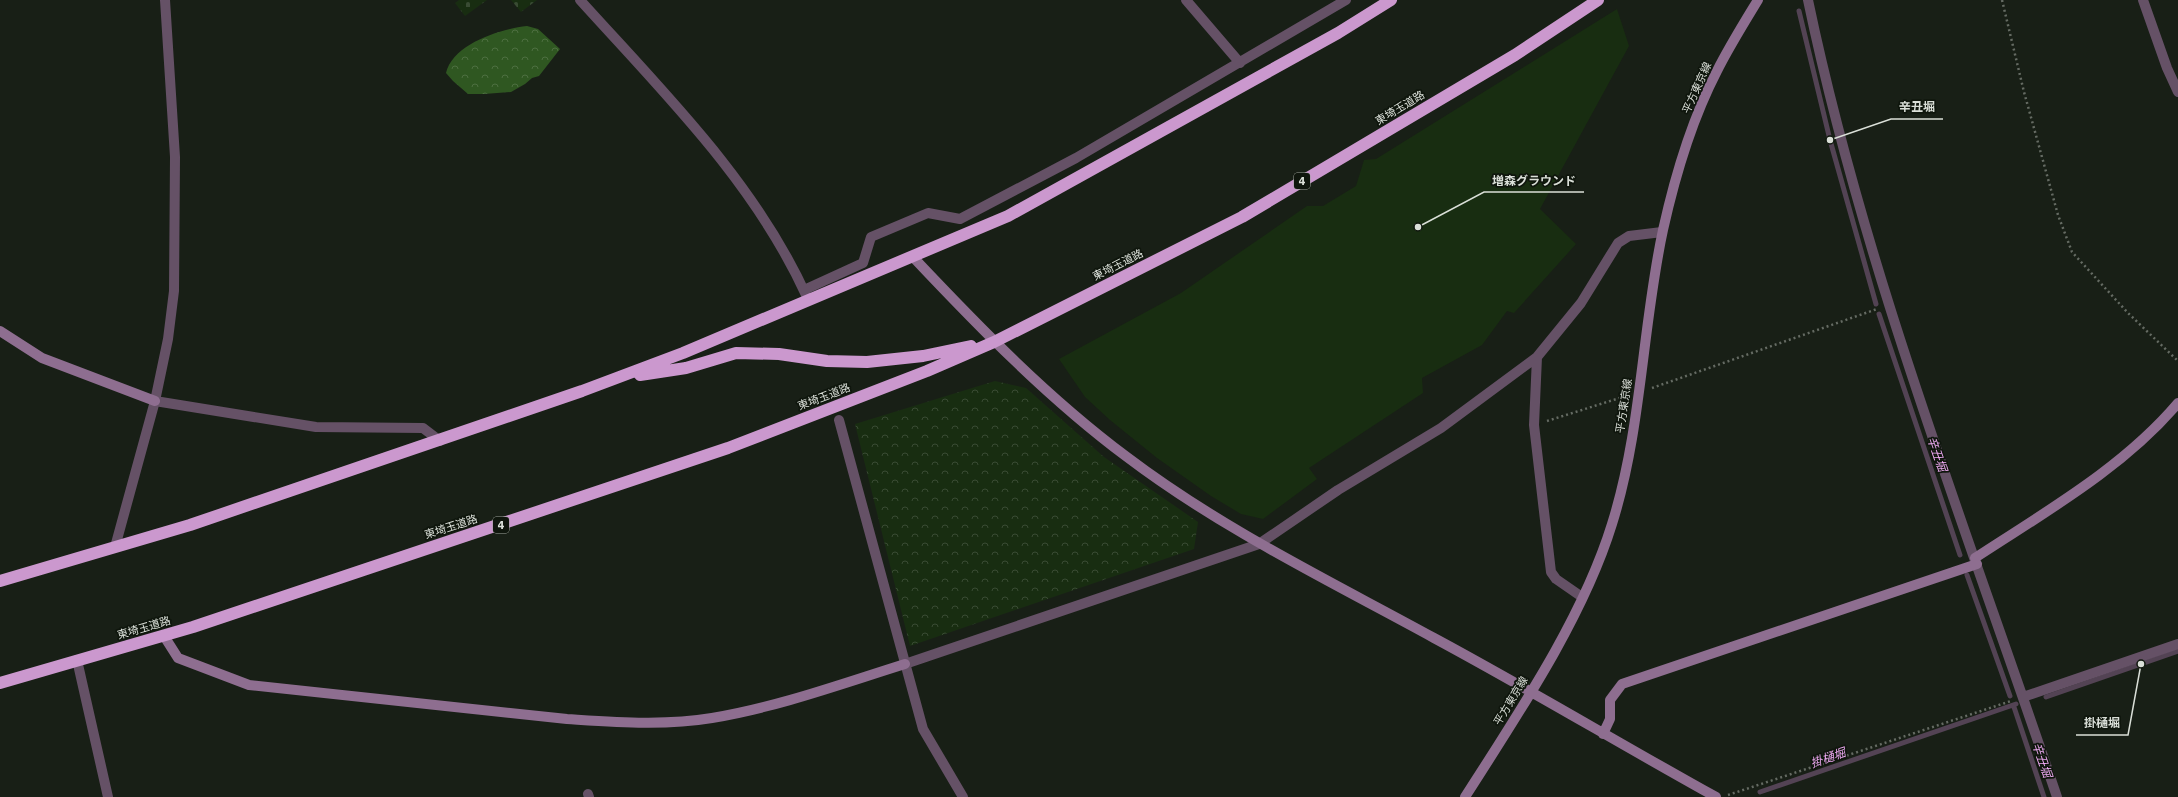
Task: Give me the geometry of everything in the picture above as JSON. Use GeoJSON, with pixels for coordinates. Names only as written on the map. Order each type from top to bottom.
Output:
{"type":"FeatureCollection","features":[{"type":"Feature","properties":{"kind":"highway"},"geometry":{"type":"LineString","coordinates":[[0,581],[190,525],[616,378],[806,295],[913,257],[1008,216],[1338,33],[1391,0]]}},
{"type":"Feature","properties":{"kind":"highway","name":"東埼玉道路"},"geometry":{"type":"LineString","coordinates":[[0,683],[164,636],[728,448],[927,371],[994,342],[1242,217],[1515,55],[1598,0]]}},
{"type":"Feature","properties":{"kind":"highway"},"geometry":{"type":"LineString","coordinates":[[616,378],[686,368],[736,353],[779,354],[827,361],[866,362],[922,356],[994,342]]}},
{"type":"Feature","properties":{"kind":"street"},"geometry":{"type":"LineString","coordinates":[[115,547],[155,401],[170,325],[174,291],[175,157],[165,0]]}},
{"type":"Feature","properties":{"kind":"street"},"geometry":{"type":"LineString","coordinates":[[580,0],[707,140],[768,225],[806,295],[863,263],[871,237],[928,213],[960,218],[1076,158],[1346,0]]}},
{"type":"Feature","properties":{"kind":"street"},"geometry":{"type":"LineString","coordinates":[[1186,0],[1240,63]]}},
{"type":"Feature","properties":{"kind":"street","name":"平方東京線"},"geometry":{"type":"LineString","coordinates":[[1465,797],[1531,692],[1582,597],[1599,561],[1622,492],[1639,392],[1662,232],[1684,150],[1716,73],[1758,0]]}},
{"type":"Feature","properties":{"kind":"street"},"geometry":{"type":"LineString","coordinates":[[1808,0],[1823,69],[1853,187],[1889,305],[1946,482],[1976,561],[2057,797]]}},
{"type":"Feature","properties":{"kind":"street"},"geometry":{"type":"LineString","coordinates":[[2143,0],[2167,68],[2178,92]]}},
{"type":"Feature","properties":{"kind":"street"},"geometry":{"type":"LineString","coordinates":[[164,636],[178,658],[250,685],[567,719],[616,722],[667,722],[711,718],[739,713],[787,701],[905,664],[1259,544],[1338,490],[1441,428],[1536,357],[1581,303],[1618,243],[1629,236],[1662,232]]}},
{"type":"Feature","properties":{"kind":"street"},"geometry":{"type":"LineString","coordinates":[[913,257],[994,342],[1035,382],[1129,459],[1217,519],[1259,544],[1483,664],[1603,734],[1716,797]]}},
{"type":"Feature","properties":{"kind":"street"},"geometry":{"type":"LineString","coordinates":[[0,331],[42,358],[155,401],[316,426],[423,428],[440,440]]}},
{"type":"Feature","properties":{"kind":"street"},"geometry":{"type":"LineString","coordinates":[[1536,357],[1534,425],[1551,572],[1556,579],[1582,597]]}},
{"type":"Feature","properties":{"kind":"street"},"geometry":{"type":"LineString","coordinates":[[1603,734],[1610,719],[1610,700],[1622,684],[1976,561],[2124,456],[2178,403]]}},
{"type":"Feature","properties":{"kind":"street"},"geometry":{"type":"LineString","coordinates":[[839,420],[923,729],[963,797]]}},
{"type":"Feature","properties":{"kind":"street"},"geometry":{"type":"LineString","coordinates":[[2023,697],[2178,644]]}},
{"type":"Feature","properties":{"kind":"street"},"geometry":{"type":"LineString","coordinates":[[77,660],[108,797]]}},
{"type":"Feature","properties":{"kind":"path"},"geometry":{"type":"LineString","coordinates":[[2002,0],[2026,100],[2058,215],[2072,252],[2128,313],[2178,361]]}},
{"type":"Feature","properties":{"kind":"path"},"geometry":{"type":"LineString","coordinates":[[1534,425],[1639,392],[1889,305]]}},
{"type":"Feature","properties":{"kind":"path"},"geometry":{"type":"LineString","coordinates":[[1722,797],[2023,697]]}},
{"type":"Feature","properties":{"kind":"green space"},"geometry":{"type":"Polygon","coordinates":[[[459,0],[487,0],[465,16],[455,3],[459,0]]]}},
{"type":"Feature","properties":{"kind":"green space"},"geometry":{"type":"Polygon","coordinates":[[[511,0],[537,0],[521,12],[511,0]]]}},
{"type":"Feature","properties":{"kind":"green space"},"geometry":{"type":"Polygon","coordinates":[[[1617,9],[1629,46],[1540,209],[1576,244],[1514,313],[1507,311],[1482,345],[1422,378],[1423,393],[1309,468],[1317,479],[1263,519],[1241,514],[1211,496],[1157,458],[1110,420],[1085,397],[1059,359],[1181,293],[1307,206],[1323,206],[1356,186],[1364,160],[1376,159],[1617,9]]]}},
{"type":"Feature","properties":{"kind":"green space"},"geometry":{"type":"Polygon","coordinates":[[[527,26],[538,29],[560,49],[539,76],[532,78],[511,92],[468,94],[446,73],[450,63],[468,46],[491,35],[527,26]]]}},
{"type":"Feature","properties":{"kind":"green space"},"geometry":{"type":"Polygon","coordinates":[[[995,381],[1026,388],[1104,457],[1198,522],[1194,549],[910,646],[855,424],[995,381]]]}},
{"type":"Feature","properties":{"kind":"waterway","name":"辛丑堀"},"geometry":{"type":"LineString","coordinates":[[1799,11],[1830,140],[1876,304]]}},
{"type":"Feature","properties":{"kind":"waterway","name":"辛丑堀"},"geometry":{"type":"LineString","coordinates":[[1879,314],[1960,555]]}},
{"type":"Feature","properties":{"kind":"waterway","name":"辛丑堀"},"geometry":{"type":"LineString","coordinates":[[1967,575],[2010,696]]}},
{"type":"Feature","properties":{"kind":"waterway","name":"掛樋堀"},"geometry":{"type":"LineString","coordinates":[[2046,697],[2178,651]]}},
{"type":"Feature","properties":{"kind":"waterway","name":"掛樋堀"},"geometry":{"type":"LineString","coordinates":[[1760,792],[2016,704]]}},
{"type":"Feature","properties":{"kind":"waterway","name":"辛丑堀"},"geometry":{"type":"LineString","coordinates":[[2014,707],[2044,797]]}},
{"type":"Feature","properties":{"kind":"place","name":"辛丑堀"},"geometry":{"type":"Point","coordinates":[1830,140]}},
{"type":"Feature","properties":{"kind":"place","name":"増森グラウンド"},"geometry":{"type":"Point","coordinates":[1418,227]}},
{"type":"Feature","properties":{"kind":"place","name":"掛樋堀"},"geometry":{"type":"Point","coordinates":[2141,664]}}]}
